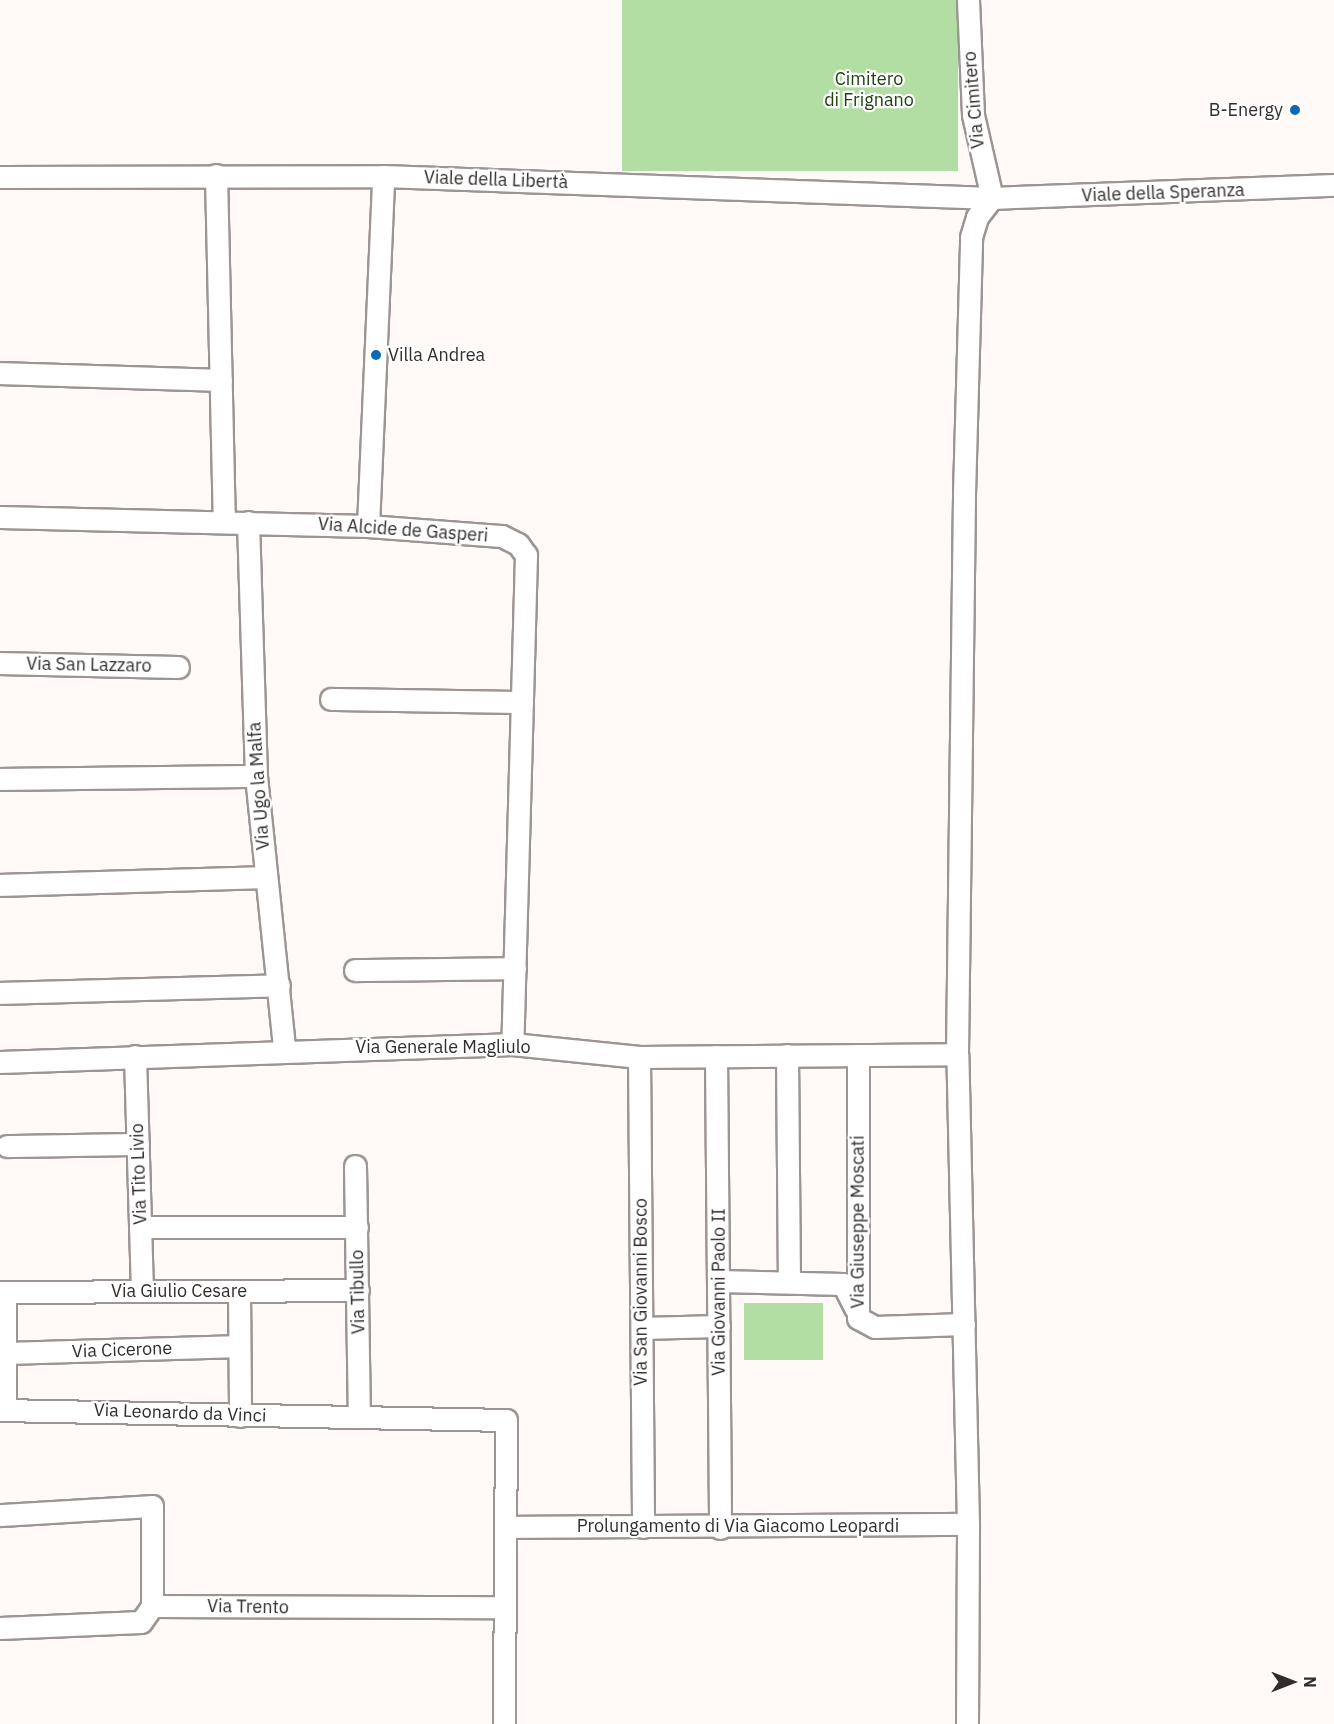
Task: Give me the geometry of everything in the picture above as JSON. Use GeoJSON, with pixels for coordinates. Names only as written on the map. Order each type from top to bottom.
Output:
{"type":"FeatureCollection","features":[{"type":"Feature","properties":{"kind":"street","name":"Via Cimitero"},"geometry":{"type":"LineString","coordinates":[[968,0],[973,115],[992,198]]}},
{"type":"Feature","properties":{"kind":"street"},"geometry":{"type":"LineString","coordinates":[[216,175],[224,522]]}},
{"type":"Feature","properties":{"kind":"street","name":"Viale della Libertà"},"geometry":{"type":"LineString","coordinates":[[0,177],[383,176],[992,198]]}},
{"type":"Feature","properties":{"kind":"street"},"geometry":{"type":"LineString","coordinates":[[368,526],[383,176]]}},
{"type":"Feature","properties":{"kind":"street","name":"Viale della Speranza"},"geometry":{"type":"LineString","coordinates":[[992,198],[1334,185]]}},
{"type":"Feature","properties":{"kind":"street"},"geometry":{"type":"LineString","coordinates":[[967,1724],[968,1524],[957,1054],[971,237],[976,217],[992,198]]}},
{"type":"Feature","properties":{"kind":"street"},"geometry":{"type":"LineString","coordinates":[[0,373],[221,380]]}},
{"type":"Feature","properties":{"kind":"street","name":"Via Alcide de Gasperi"},"geometry":{"type":"LineString","coordinates":[[0,517],[368,526],[502,536],[519,544],[526,555],[512,1044]]}},
{"type":"Feature","properties":{"kind":"street","name":"Via Ugo la Malfa"},"geometry":{"type":"LineString","coordinates":[[248,522],[256,776],[284,1049]]}},
{"type":"Feature","properties":{"kind":"street","name":"Via San Lazzaro"},"geometry":{"type":"LineString","coordinates":[[0,663],[178,667]]}},
{"type":"Feature","properties":{"kind":"street"},"geometry":{"type":"LineString","coordinates":[[331,699],[522,702]]}},
{"type":"Feature","properties":{"kind":"street"},"geometry":{"type":"LineString","coordinates":[[0,779],[256,776]]}},
{"type":"Feature","properties":{"kind":"street"},"geometry":{"type":"LineString","coordinates":[[0,885],[266,877]]}},
{"type":"Feature","properties":{"kind":"street"},"geometry":{"type":"LineString","coordinates":[[356,970],[515,968]]}},
{"type":"Feature","properties":{"kind":"street"},"geometry":{"type":"LineString","coordinates":[[0,993],[279,985]]}},
{"type":"Feature","properties":{"kind":"street","name":"Via Generale Magliulo"},"geometry":{"type":"LineString","coordinates":[[0,1062],[284,1049],[512,1044],[639,1057],[957,1054]]}},
{"type":"Feature","properties":{"kind":"street"},"geometry":{"type":"LineString","coordinates":[[788,1055],[789,1282]]}},
{"type":"Feature","properties":{"kind":"street","name":"Via Giuseppe Moscati"},"geometry":{"type":"LineString","coordinates":[[858,1055],[858,1318],[875,1326],[963,1324]]}},
{"type":"Feature","properties":{"kind":"street","name":"Via Tito Livio"},"geometry":{"type":"LineString","coordinates":[[135,1056],[142,1292]]}},
{"type":"Feature","properties":{"kind":"street","name":"Via Giovanni Paolo II"},"geometry":{"type":"LineString","coordinates":[[716,1056],[720,1528]]}},
{"type":"Feature","properties":{"kind":"street","name":"Via San Giovanni Bosco"},"geometry":{"type":"LineString","coordinates":[[639,1057],[643,1527]]}},
{"type":"Feature","properties":{"kind":"street"},"geometry":{"type":"LineString","coordinates":[[8,1146],[138,1144]]}},
{"type":"Feature","properties":{"kind":"street","name":"Via Tibullo"},"geometry":{"type":"LineString","coordinates":[[356,1166],[359,1418]]}},
{"type":"Feature","properties":{"kind":"street"},"geometry":{"type":"LineString","coordinates":[[140,1227],[357,1227]]}},
{"type":"Feature","properties":{"kind":"street"},"geometry":{"type":"LineString","coordinates":[[719,1281],[843,1284],[854,1298],[858,1318]]}},
{"type":"Feature","properties":{"kind":"street","name":"Via Giulio Cesare"},"geometry":{"type":"LineString","coordinates":[[3,1293],[358,1290]]}},
{"type":"Feature","properties":{"kind":"street"},"geometry":{"type":"LineString","coordinates":[[239,1291],[240,1416]]}},
{"type":"Feature","properties":{"kind":"street"},"geometry":{"type":"LineString","coordinates":[[3,1293],[5,1353],[3,1410]]}},
{"type":"Feature","properties":{"kind":"street"},"geometry":{"type":"LineString","coordinates":[[642,1328],[719,1326]]}},
{"type":"Feature","properties":{"kind":"street","name":"Via Cicerone"},"geometry":{"type":"LineString","coordinates":[[5,1353],[239,1346]]}},
{"type":"Feature","properties":{"kind":"street","name":"Via Leonardo da Vinci"},"geometry":{"type":"LineString","coordinates":[[3,1410],[359,1418]]}},
{"type":"Feature","properties":{"kind":"street"},"geometry":{"type":"LineString","coordinates":[[359,1418],[506,1420],[508,1527],[504,1724]]}},
{"type":"Feature","properties":{"kind":"street"},"geometry":{"type":"LineString","coordinates":[[0,1515],[152,1506],[152,1606],[141,1622],[0,1628]]}},
{"type":"Feature","properties":{"kind":"street","name":"Prolungamento di Via Giacomo Leopardi"},"geometry":{"type":"LineString","coordinates":[[508,1527],[720,1528],[968,1524]]}},
{"type":"Feature","properties":{"kind":"street","name":"Via Trento"},"geometry":{"type":"LineString","coordinates":[[152,1606],[506,1607]]}},
{"type":"Feature","properties":{"kind":"green space","name":"Cimitero di Frignano"},"geometry":{"type":"Polygon","coordinates":[[[622,0],[958,0],[958,171],[622,171],[622,0]]]}},
{"type":"Feature","properties":{"kind":"green space"},"geometry":{"type":"Polygon","coordinates":[[[744,1303],[823,1303],[823,1360],[744,1360],[744,1303]]]}},
{"type":"Feature","properties":{"kind":"place","name":"B-Energy"},"geometry":{"type":"Point","coordinates":[1295,110]}},
{"type":"Feature","properties":{"kind":"place","name":"Villa Andrea"},"geometry":{"type":"Point","coordinates":[376,355]}}]}
